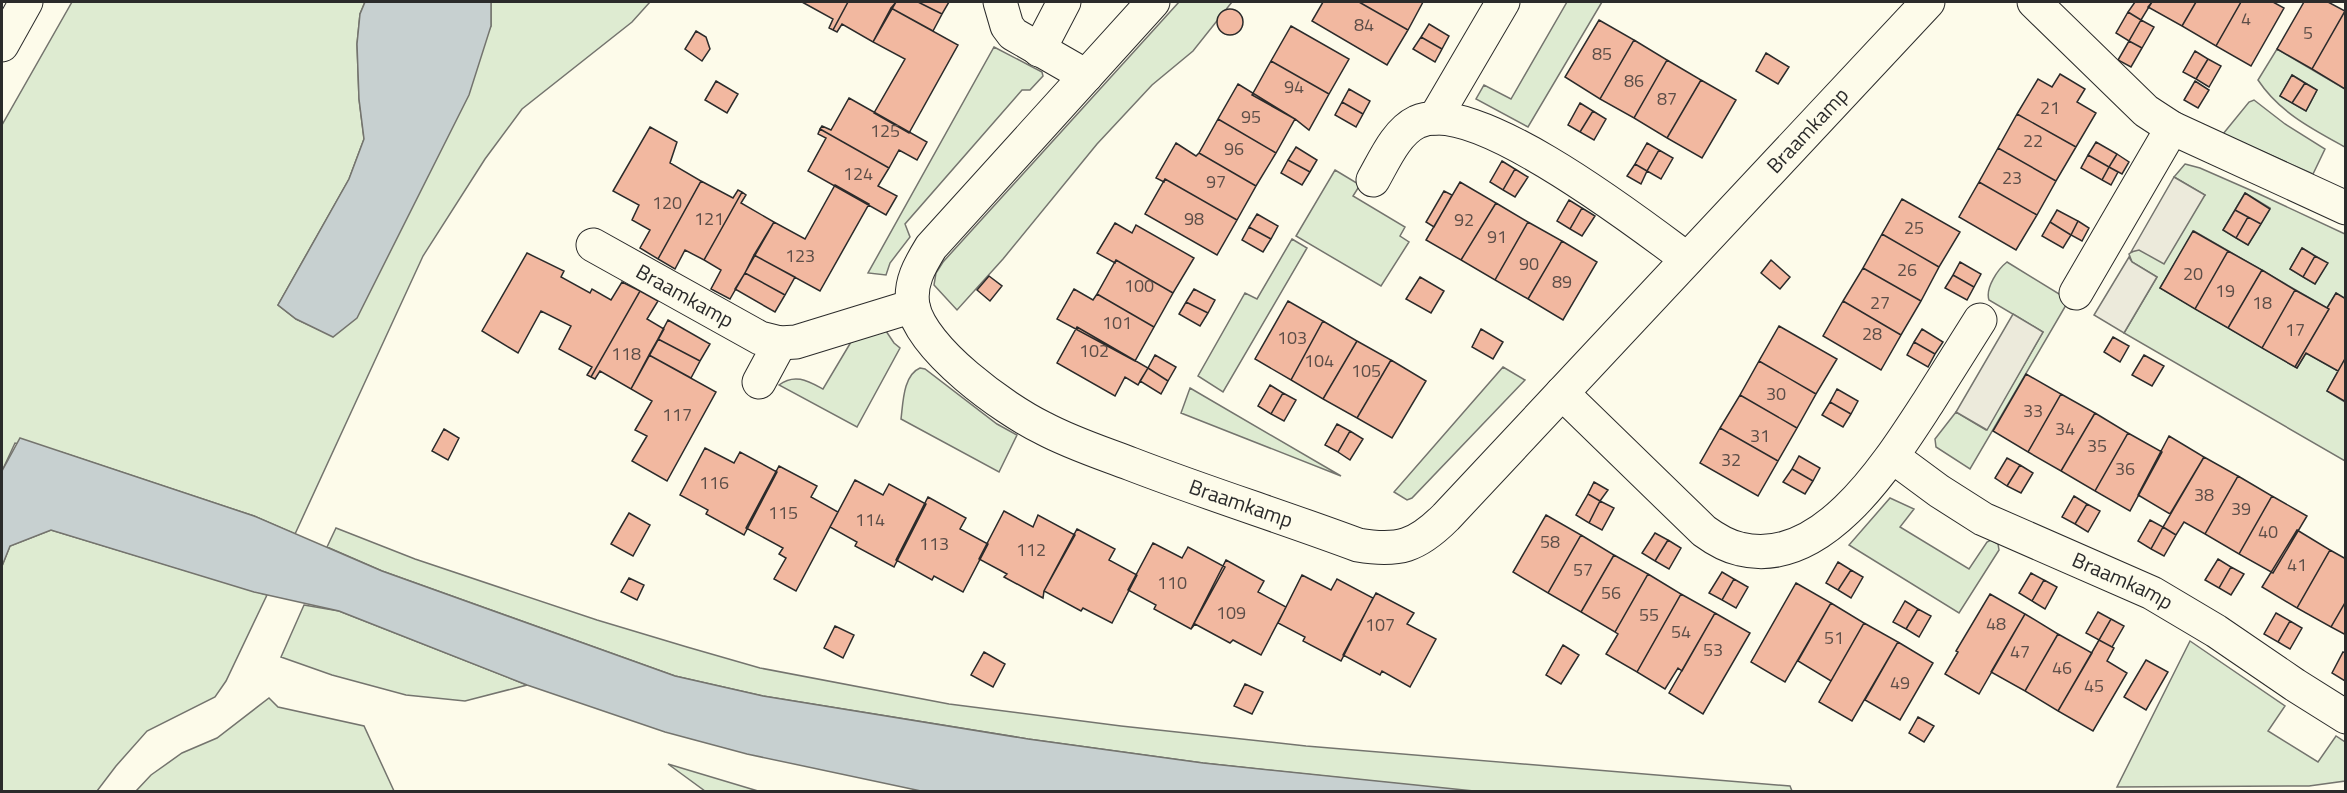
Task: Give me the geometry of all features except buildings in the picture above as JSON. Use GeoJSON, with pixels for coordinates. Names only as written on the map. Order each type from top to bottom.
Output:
{"type":"FeatureCollection","features":[{"type":"Feature","properties":{"kind":"street"},"geometry":{"type":"LineString","coordinates":[[2,45],[26,2]]}},
{"type":"Feature","properties":{"kind":"street"},"geometry":{"type":"LineString","coordinates":[[1000,2],[1007,26],[1013,34],[1086,76]]}},
{"type":"Feature","properties":{"kind":"street"},"geometry":{"type":"LineString","coordinates":[[1039,50],[1064,2]]}},
{"type":"Feature","properties":{"kind":"street","name":"Braamkamp"},"geometry":{"type":"LineString","coordinates":[[1153,2],[932,247],[915,276],[913,306],[924,331],[944,355],[996,398],[1043,428],[1152,472],[1358,545],[1376,548],[1394,548],[1421,538],[1432,531],[1928,2]]}},
{"type":"Feature","properties":{"kind":"street"},"geometry":{"type":"LineString","coordinates":[[1435,118],[1503,2]]}},
{"type":"Feature","properties":{"kind":"street"},"geometry":{"type":"LineString","coordinates":[[2034,2],[2146,111],[2172,128],[2346,208]]}},
{"type":"Feature","properties":{"kind":"street"},"geometry":{"type":"LineString","coordinates":[[1373,180],[1388,154],[1408,128],[1417,122],[1435,118],[1465,124],[1543,159],[1583,183],[1687,259]]}},
{"type":"Feature","properties":{"kind":"street"},"geometry":{"type":"LineString","coordinates":[[2076,293],[2172,128]]}},
{"type":"Feature","properties":{"kind":"street","name":"Braamkamp"},"geometry":{"type":"LineString","coordinates":[[593,245],[760,338],[780,343],[796,342],[913,306]]}},
{"type":"Feature","properties":{"kind":"street"},"geometry":{"type":"LineString","coordinates":[[1562,393],[1704,531],[1724,544],[1742,550],[1765,551],[1786,547],[1818,532],[1851,506],[1893,457],[1980,320]]}},
{"type":"Feature","properties":{"kind":"street"},"geometry":{"type":"LineString","coordinates":[[759,382],[780,343]]}},
{"type":"Feature","properties":{"kind":"street","name":"Braamkamp"},"geometry":{"type":"LineString","coordinates":[[1893,457],[1939,491],[1983,519],[2152,593],[2216,631],[2346,717]]}},
{"type":"Feature","properties":{"kind":"green space"},"geometry":{"type":"Polygon","coordinates":[[[72,2],[365,2],[360,14],[357,44],[359,99],[364,139],[349,179],[278,305],[296,319],[333,336],[491,26],[491,2],[650,2],[632,22],[522,109],[485,159],[423,256],[295,534],[254,516],[61,452],[15,443],[2,471],[2,125],[72,2]]]}},
{"type":"Feature","properties":{"kind":"green space"},"geometry":{"type":"Polygon","coordinates":[[[1179,2],[1232,2],[1193,51],[1152,85],[1097,144],[1003,259],[957,310],[934,285],[936,273],[943,262],[1179,2]]]}},
{"type":"Feature","properties":{"kind":"green space"},"geometry":{"type":"Polygon","coordinates":[[[1567,2],[1602,2],[1528,127],[1476,99],[1484,85],[1511,99],[1567,2]]]}},
{"type":"Feature","properties":{"kind":"green space"},"geometry":{"type":"Polygon","coordinates":[[[994,47],[1042,72],[1043,76],[1030,90],[1022,90],[905,224],[910,237],[890,263],[886,275],[868,273],[994,47]]]}},
{"type":"Feature","properties":{"kind":"green space"},"geometry":{"type":"Polygon","coordinates":[[[2277,49],[2345,89],[2345,147],[2286,111],[2258,80],[2277,49]],[[2292,75],[2280,96],[2306,111],[2317,90],[2292,75]]]}},
{"type":"Feature","properties":{"kind":"green space"},"geometry":{"type":"Polygon","coordinates":[[[2254,100],[2285,124],[2325,149],[2313,174],[2223,134],[2249,102],[2254,100]]]}},
{"type":"Feature","properties":{"kind":"green space"},"geometry":{"type":"Polygon","coordinates":[[[2185,164],[2200,168],[2345,234],[2345,299],[2336,293],[2327,308],[2194,231],[2160,288],[2297,368],[2306,353],[2338,371],[2327,391],[2345,402],[2345,461],[2124,333],[2157,277],[2132,262],[2129,254],[2139,250],[2205,195],[2174,177],[2185,164]],[[2245,193],[2223,230],[2248,245],[2270,208],[2245,193]],[[2302,248],[2290,269],[2315,284],[2327,263],[2302,248]]]}},
{"type":"Feature","properties":{"kind":"green space"},"geometry":{"type":"Polygon","coordinates":[[[1335,170],[1360,185],[1353,196],[1405,227],[1400,236],[1409,242],[1381,286],[1296,236],[1335,170]]]}},
{"type":"Feature","properties":{"kind":"green space"},"geometry":{"type":"Polygon","coordinates":[[[1292,239],[1307,248],[1223,392],[1198,376],[1245,293],[1257,299],[1292,239]]]}},
{"type":"Feature","properties":{"kind":"green space"},"geometry":{"type":"Polygon","coordinates":[[[2007,262],[2069,300],[1970,469],[1936,447],[1935,439],[1956,412],[1986,430],[2043,332],[1989,300],[1988,295],[1993,279],[2007,262]]]}},
{"type":"Feature","properties":{"kind":"green space"},"geometry":{"type":"Polygon","coordinates":[[[886,331],[900,348],[857,427],[779,385],[796,379],[807,381],[823,389],[851,342],[886,331]]]}},
{"type":"Feature","properties":{"kind":"green space"},"geometry":{"type":"Polygon","coordinates":[[[1503,367],[1525,380],[1412,498],[1407,500],[1394,492],[1503,367]]]}},
{"type":"Feature","properties":{"kind":"green space"},"geometry":{"type":"Polygon","coordinates":[[[920,368],[925,369],[997,424],[1017,435],[999,472],[901,419],[907,383],[914,372],[920,368]]]}},
{"type":"Feature","properties":{"kind":"green space"},"geometry":{"type":"Polygon","coordinates":[[[1190,388],[1341,476],[1181,413],[1190,388]]]}},
{"type":"Feature","properties":{"kind":"green space"},"geometry":{"type":"Polygon","coordinates":[[[1890,498],[1914,509],[1900,527],[1969,569],[1987,542],[1991,540],[1998,544],[1999,550],[1959,613],[1849,545],[1890,498]]]}},
{"type":"Feature","properties":{"kind":"green space"},"geometry":{"type":"Polygon","coordinates":[[[336,528],[415,559],[597,620],[760,668],[949,704],[1306,746],[1790,786],[1792,791],[1474,792],[1203,763],[1028,739],[763,696],[675,676],[382,571],[327,547],[336,528]]]}},
{"type":"Feature","properties":{"kind":"green space"},"geometry":{"type":"Polygon","coordinates":[[[51,530],[267,595],[226,681],[215,697],[147,731],[97,791],[2,792],[2,566],[10,546],[51,530]]]}},
{"type":"Feature","properties":{"kind":"green space"},"geometry":{"type":"Polygon","coordinates":[[[304,605],[339,611],[527,685],[465,701],[406,695],[332,675],[281,657],[304,605]]]}},
{"type":"Feature","properties":{"kind":"green space"},"geometry":{"type":"Polygon","coordinates":[[[2190,641],[2285,706],[2268,731],[2318,762],[2336,736],[2345,742],[2345,781],[2309,786],[2117,787],[2190,641]]]}},
{"type":"Feature","properties":{"kind":"green space"},"geometry":{"type":"Polygon","coordinates":[[[269,698],[278,707],[364,726],[394,791],[136,791],[151,775],[182,753],[217,738],[269,698]]]}},
{"type":"Feature","properties":{"kind":"green space"},"geometry":{"type":"Polygon","coordinates":[[[668,764],[758,791],[705,791],[668,764]]]}},
{"type":"Feature","properties":{"kind":"shaded area"},"geometry":{"type":"Polygon","coordinates":[[[365,2],[491,2],[491,26],[469,95],[357,318],[333,337],[296,319],[278,305],[349,179],[364,139],[359,99],[357,44],[360,14],[365,2]]]}},
{"type":"Feature","properties":{"kind":"shaded area"},"geometry":{"type":"Polygon","coordinates":[[[2174,177],[2205,195],[2164,264],[2139,250],[2131,252],[2174,177]]]}},
{"type":"Feature","properties":{"kind":"shaded area"},"geometry":{"type":"Polygon","coordinates":[[[2129,257],[2132,262],[2157,277],[2124,333],[2094,315],[2129,257]]]}},
{"type":"Feature","properties":{"kind":"shaded area"},"geometry":{"type":"Polygon","coordinates":[[[2013,314],[2043,332],[1987,430],[1956,412],[2013,314]]]}},
{"type":"Feature","properties":{"kind":"shaded area"},"geometry":{"type":"Polygon","coordinates":[[[20,438],[254,516],[382,571],[675,676],[763,696],[1028,739],[1203,763],[1474,791],[921,791],[747,754],[665,732],[527,685],[339,611],[254,592],[51,530],[10,546],[2,566],[2,471],[20,438]]]}}]}
